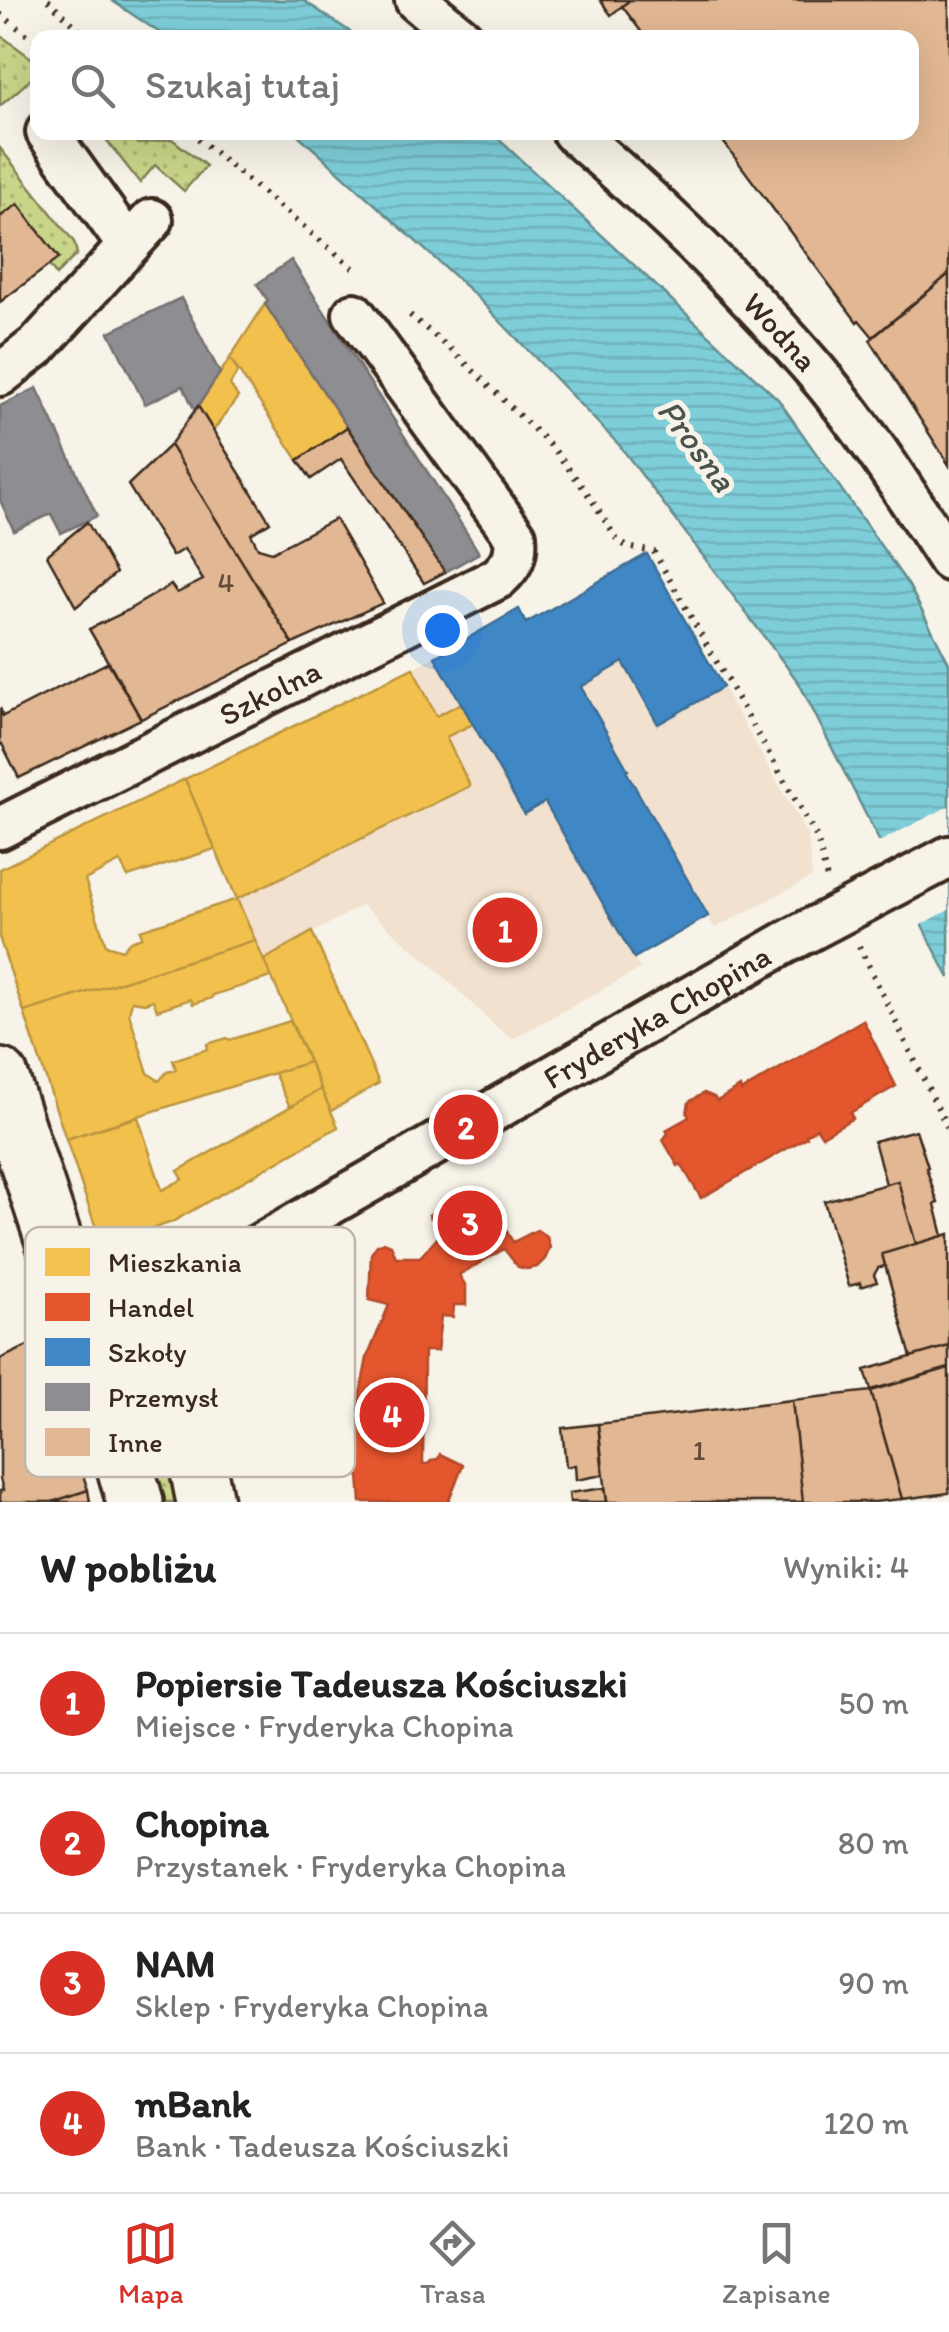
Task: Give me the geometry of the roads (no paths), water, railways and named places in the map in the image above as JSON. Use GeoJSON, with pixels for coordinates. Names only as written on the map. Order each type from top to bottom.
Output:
{"type":"FeatureCollection","features":[{"type":"Feature","properties":{"kind":"street"},"geometry":{"type":"LineString","coordinates":[[416,0],[452,30]]}},
{"type":"Feature","properties":{"kind":"street"},"geometry":{"type":"LineString","coordinates":[[0,374],[38,345],[140,232],[56,140]]}},
{"type":"Feature","properties":{"kind":"street","name":"Wodna"},"geometry":{"type":"LineString","coordinates":[[582,140],[722,269],[814,369],[890,469],[949,560]]}},
{"type":"Feature","properties":{"kind":"street","name":"Szkolna"},"geometry":{"type":"LineString","coordinates":[[0,828],[498,578],[511,566],[515,536],[354,314]]}},
{"type":"Feature","properties":{"kind":"street","name":"Fryderyka Chopina"},"geometry":{"type":"LineString","coordinates":[[291,1227],[721,979],[949,857]]}},
{"type":"Feature","properties":{"kind":"street"},"geometry":{"type":"LineString","coordinates":[[0,1077],[50,1227]]}},
{"type":"Feature","properties":{"kind":"street"},"geometry":{"type":"LineString","coordinates":[[127,1477],[134,1502]]}},
{"type":"Feature","properties":{"kind":"street"},"geometry":{"type":"LineString","coordinates":[[201,1477],[206,1502]]}},
{"type":"Feature","properties":{"kind":"water"},"geometry":{"type":"Polygon","coordinates":[[[111,0],[303,0],[348,30],[156,30],[111,0]]]}},
{"type":"Feature","properties":{"kind":"water","name":"Prosna"},"geometry":{"type":"Polygon","coordinates":[[[304,140],[500,140],[778,399],[909,586],[949,663],[949,978],[799,683],[620,446],[473,293],[304,140]]]}},
{"type":"Feature","properties":{"kind":"place","name":"Popiersie Tadeusza Kościuszki"},"geometry":{"type":"Point","coordinates":[505,930]}},
{"type":"Feature","properties":{"kind":"place","name":"Chopina"},"geometry":{"type":"Point","coordinates":[466,1127]}},
{"type":"Feature","properties":{"kind":"place","name":"NAM"},"geometry":{"type":"Point","coordinates":[470,1223]}},
{"type":"Feature","properties":{"kind":"place","name":"mBank"},"geometry":{"type":"Point","coordinates":[392,1415]}}]}
